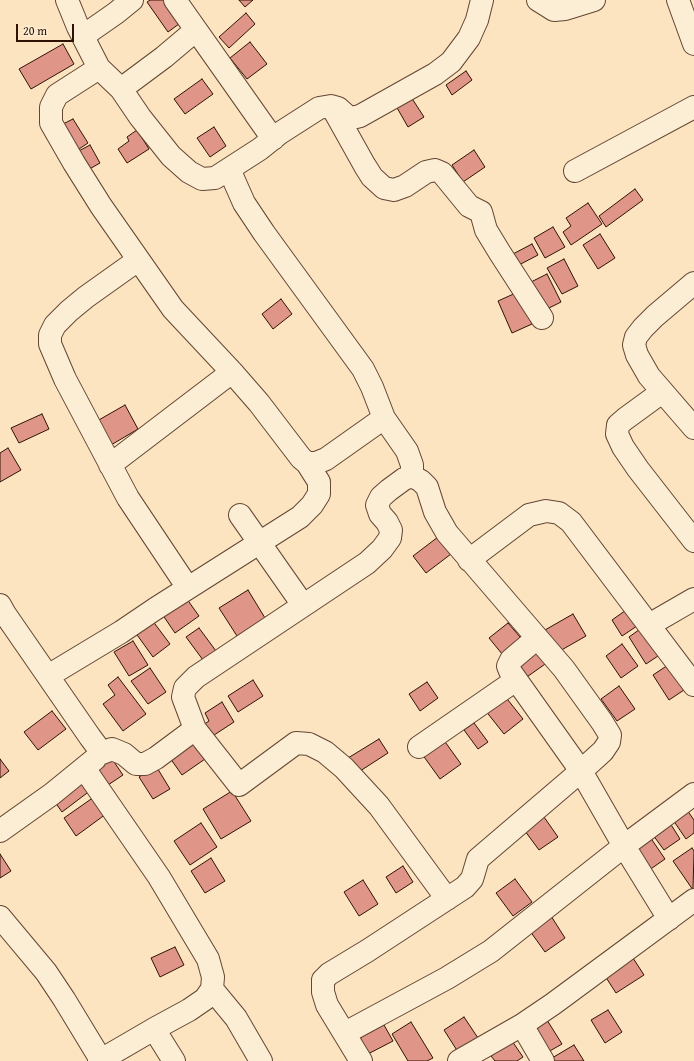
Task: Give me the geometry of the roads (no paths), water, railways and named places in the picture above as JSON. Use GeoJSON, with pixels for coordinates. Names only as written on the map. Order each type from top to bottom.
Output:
{"type":"FeatureCollection","features":[{"type":"Feature","properties":{"kind":"street"},"geometry":{"type":"LineString","coordinates":[[67,0],[99,68],[121,89],[171,156],[189,172],[202,179],[215,178],[320,108],[331,106],[338,108],[346,116],[352,118],[360,116],[435,74],[451,62],[469,38],[477,20],[482,0]]}},
{"type":"Feature","properties":{"kind":"street"},"geometry":{"type":"LineString","coordinates":[[84,36],[132,0]]}},
{"type":"Feature","properties":{"kind":"street"},"geometry":{"type":"LineString","coordinates":[[175,0],[273,139]]}},
{"type":"Feature","properties":{"kind":"street"},"geometry":{"type":"LineString","coordinates":[[538,0],[554,10],[566,9],[594,0]]}},
{"type":"Feature","properties":{"kind":"street"},"geometry":{"type":"LineString","coordinates":[[678,0],[694,44]]}},
{"type":"Feature","properties":{"kind":"street"},"geometry":{"type":"LineString","coordinates":[[121,89],[164,57],[196,30]]}},
{"type":"Feature","properties":{"kind":"street"},"geometry":{"type":"LineString","coordinates":[[48,676],[121,632],[300,517],[312,505],[319,494],[319,482],[307,463],[301,458],[259,403],[173,309],[101,206],[51,123],[51,107],[57,95],[99,68]]}},
{"type":"Feature","properties":{"kind":"street"},"geometry":{"type":"LineString","coordinates":[[331,106],[372,177],[384,188],[394,190],[405,186],[426,172],[435,170],[442,173],[469,206],[481,212],[486,230],[542,318]]}},
{"type":"Feature","properties":{"kind":"street"},"geometry":{"type":"LineString","coordinates":[[575,171],[694,107]]}},
{"type":"Feature","properties":{"kind":"street"},"geometry":{"type":"LineString","coordinates":[[229,169],[244,203],[362,369],[372,387],[384,418],[407,451],[412,465],[412,476]]}},
{"type":"Feature","properties":{"kind":"street"},"geometry":{"type":"LineString","coordinates":[[138,260],[80,302],[55,325],[50,335],[50,344],[54,356],[128,498],[188,588]]}},
{"type":"Feature","properties":{"kind":"street"},"geometry":{"type":"LineString","coordinates":[[694,283],[655,316],[636,337],[634,345],[637,356],[649,376],[694,428]]}},
{"type":"Feature","properties":{"kind":"street"},"geometry":{"type":"LineString","coordinates":[[110,465],[232,372]]}},
{"type":"Feature","properties":{"kind":"street"},"geometry":{"type":"LineString","coordinates":[[662,392],[625,418],[618,425],[617,434],[623,447],[638,469],[694,541]]}},
{"type":"Feature","properties":{"kind":"street"},"geometry":{"type":"LineString","coordinates":[[307,463],[316,463],[326,459],[384,418]]}},
{"type":"Feature","properties":{"kind":"street"},"geometry":{"type":"LineString","coordinates":[[361,1061],[327,1005],[323,992],[323,980],[328,974],[367,951],[447,899],[465,887],[472,879],[478,859],[603,751],[609,742],[610,736],[581,692],[447,533],[435,512],[427,487],[421,481],[412,476],[404,479],[381,497],[377,505],[380,514],[387,522],[391,530],[390,538],[367,563],[196,677],[185,688],[183,697],[195,729],[239,785],[296,743],[308,744],[325,752],[344,768],[379,806],[447,899]]}},
{"type":"Feature","properties":{"kind":"street"},"geometry":{"type":"LineString","coordinates":[[469,560],[529,515],[546,511],[559,513],[571,522],[694,685]]}},
{"type":"Feature","properties":{"kind":"street"},"geometry":{"type":"LineString","coordinates":[[240,515],[303,605]]}},
{"type":"Feature","properties":{"kind":"street"},"geometry":{"type":"LineString","coordinates":[[649,625],[694,599]]}},
{"type":"Feature","properties":{"kind":"street"},"geometry":{"type":"LineString","coordinates":[[2,612],[102,753]]}},
{"type":"Feature","properties":{"kind":"street"},"geometry":{"type":"LineString","coordinates":[[537,638],[508,663],[510,671],[581,771],[624,846],[669,919]]}},
{"type":"Feature","properties":{"kind":"street"},"geometry":{"type":"LineString","coordinates":[[419,747],[516,680]]}},
{"type":"Feature","properties":{"kind":"street"},"geometry":{"type":"LineString","coordinates":[[0,830],[52,794],[102,753],[112,749],[124,754],[136,764],[145,764],[156,758],[195,729]]}},
{"type":"Feature","properties":{"kind":"street"},"geometry":{"type":"LineString","coordinates":[[0,917],[46,972],[64,999],[100,1060],[190,1010],[205,999],[212,989],[213,977],[208,959],[159,877],[84,768]]}},
{"type":"Feature","properties":{"kind":"street"},"geometry":{"type":"LineString","coordinates":[[345,1033],[441,982],[491,951],[624,846],[694,794]]}},
{"type":"Feature","properties":{"kind":"street"},"geometry":{"type":"LineString","coordinates":[[459,1061],[522,1025],[553,1004],[694,900]]}},
{"type":"Feature","properties":{"kind":"street"},"geometry":{"type":"LineString","coordinates":[[212,989],[236,1018],[261,1061]]}},
{"type":"Feature","properties":{"kind":"street"},"geometry":{"type":"LineString","coordinates":[[522,1025],[543,1061]]}},
{"type":"Feature","properties":{"kind":"street"},"geometry":{"type":"LineString","coordinates":[[154,1029],[174,1061]]}}]}
